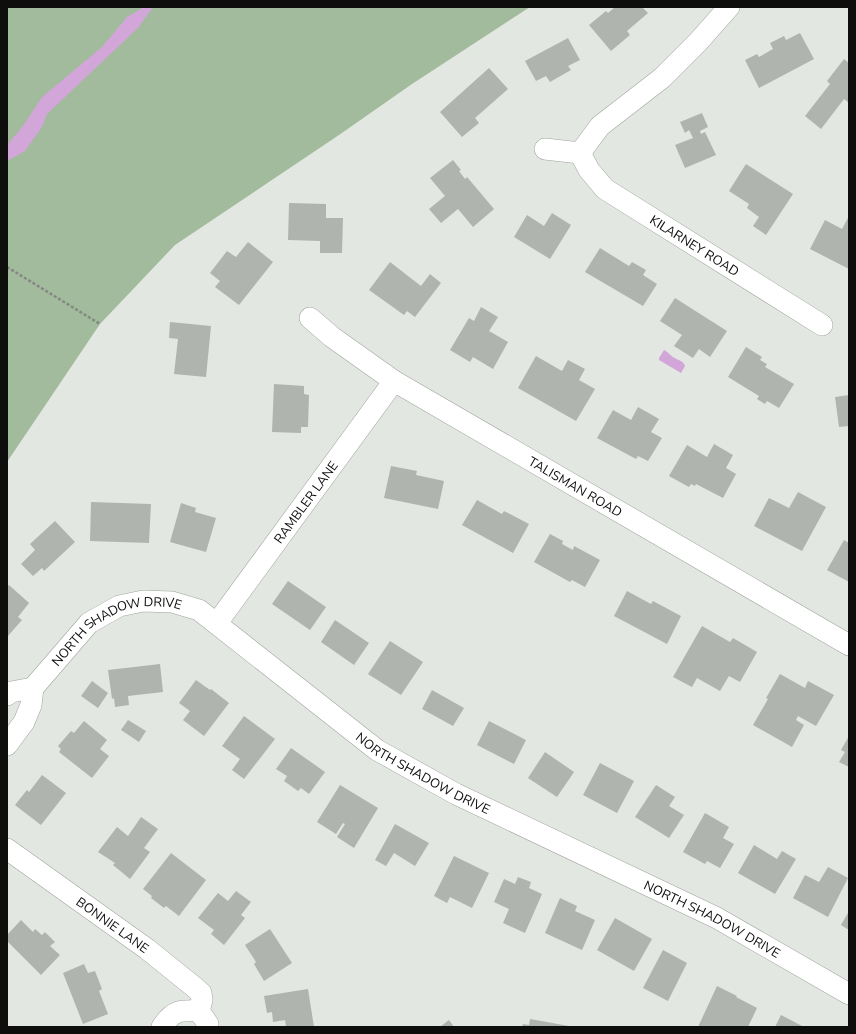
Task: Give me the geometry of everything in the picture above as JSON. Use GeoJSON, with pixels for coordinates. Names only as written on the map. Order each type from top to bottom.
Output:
{"type":"FeatureCollection","features":[{"type":"Feature","properties":{"kind":"street"},"geometry":{"type":"LineString","coordinates":[[545,149],[580,152],[600,126],[662,78],[698,42],[729,7]]}},
{"type":"Feature","properties":{"kind":"street","name":"KILARNEY ROAD"},"geometry":{"type":"LineString","coordinates":[[580,152],[589,170],[605,190],[822,325]]}},
{"type":"Feature","properties":{"kind":"street","name":"TALISMAN ROAD"},"geometry":{"type":"LineString","coordinates":[[310,318],[332,337],[394,381],[849,645]]}},
{"type":"Feature","properties":{"kind":"street","name":"RAMBLER LANE"},"geometry":{"type":"LineString","coordinates":[[217,623],[394,381]]}},
{"type":"Feature","properties":{"kind":"street","name":"NORTH SHADOW DRIVE"},"geometry":{"type":"LineString","coordinates":[[33,688],[89,622],[119,606],[143,601],[172,602],[200,610],[377,750],[456,794],[717,918],[849,994]]}},
{"type":"Feature","properties":{"kind":"street"},"geometry":{"type":"LineString","coordinates":[[7,695],[11,692],[33,688],[31,705],[24,722],[7,746]]}},
{"type":"Feature","properties":{"kind":"street","name":"BONNIE LANE"},"geometry":{"type":"LineString","coordinates":[[7,849],[147,949],[201,993],[203,1019],[181,1010],[168,1018],[162,1027]]}},
{"type":"Feature","properties":{"kind":"path"},"geometry":{"type":"LineString","coordinates":[[7,267],[100,324]]}},
{"type":"Feature","properties":{"kind":"green space"},"geometry":{"type":"Polygon","coordinates":[[[7,7],[530,7],[412,84],[175,245],[100,324],[7,462],[7,7]]]}},
{"type":"Feature","properties":{"kind":"shaded area"},"geometry":{"type":"Polygon","coordinates":[[[141,7],[153,7],[138,28],[47,114],[42,127],[25,151],[7,161],[7,145],[23,126],[42,97],[102,47],[127,17],[141,9],[141,7]]]}},
{"type":"Feature","properties":{"kind":"shaded area"},"geometry":{"type":"Polygon","coordinates":[[[664,350],[672,357],[683,363],[685,366],[681,373],[659,360],[664,350]]]}},
{"type":"Feature","properties":{"kind":"building"},"geometry":{"type":"Polygon","coordinates":[[[615,7],[642,7],[648,13],[627,31],[630,35],[611,51],[589,25],[606,11],[608,13],[615,7]]]}},
{"type":"Feature","properties":{"kind":"building"},"geometry":{"type":"Polygon","coordinates":[[[800,33],[814,59],[759,88],[745,60],[757,54],[759,57],[773,49],[770,43],[784,36],[786,40],[800,33]]]}},
{"type":"Feature","properties":{"kind":"building"},"geometry":{"type":"Polygon","coordinates":[[[568,38],[580,60],[568,66],[571,70],[550,82],[546,76],[536,81],[525,61],[568,38]]]}},
{"type":"Feature","properties":{"kind":"building"},"geometry":{"type":"Polygon","coordinates":[[[844,59],[849,63],[849,103],[844,99],[821,129],[805,116],[830,84],[827,81],[844,59]]]}},
{"type":"Feature","properties":{"kind":"building"},"geometry":{"type":"Polygon","coordinates":[[[489,68],[508,89],[475,118],[479,123],[462,137],[440,112],[489,68]]]}},
{"type":"Feature","properties":{"kind":"building"},"geometry":{"type":"Polygon","coordinates":[[[702,113],[708,127],[700,131],[701,134],[705,132],[716,155],[685,168],[675,145],[693,138],[689,130],[685,133],[680,122],[702,113]]]}},
{"type":"Feature","properties":{"kind":"building"},"geometry":{"type":"Polygon","coordinates":[[[453,160],[461,170],[459,171],[465,179],[467,177],[494,209],[473,227],[458,209],[441,223],[429,209],[445,196],[430,178],[453,160]]]}},
{"type":"Feature","properties":{"kind":"building"},"geometry":{"type":"Polygon","coordinates":[[[746,164],[793,194],[766,235],[753,226],[759,217],[747,208],[749,204],[729,191],[746,164]]]}},
{"type":"Feature","properties":{"kind":"building"},"geometry":{"type":"Polygon","coordinates":[[[289,203],[326,204],[326,218],[343,218],[342,253],[320,253],[320,241],[288,240],[289,203]]]}},
{"type":"Feature","properties":{"kind":"building"},"geometry":{"type":"Polygon","coordinates":[[[552,213],[571,225],[550,259],[514,237],[527,215],[544,226],[552,213]]]}},
{"type":"Feature","properties":{"kind":"building"},"geometry":{"type":"Polygon","coordinates":[[[849,216],[849,269],[810,249],[825,220],[842,229],[849,216]]]}},
{"type":"Feature","properties":{"kind":"building"},"geometry":{"type":"Polygon","coordinates":[[[248,242],[273,262],[239,305],[215,287],[220,281],[210,273],[227,251],[236,257],[248,242]]]}},
{"type":"Feature","properties":{"kind":"building"},"geometry":{"type":"Polygon","coordinates":[[[600,248],[629,266],[632,262],[646,270],[643,275],[657,284],[643,306],[585,272],[600,248]]]}},
{"type":"Feature","properties":{"kind":"building"},"geometry":{"type":"Polygon","coordinates":[[[390,262],[421,286],[430,274],[441,283],[415,317],[407,311],[404,315],[369,290],[390,262]]]}},
{"type":"Feature","properties":{"kind":"building"},"geometry":{"type":"Polygon","coordinates":[[[675,298],[727,331],[710,357],[699,349],[693,358],[674,346],[682,335],[660,321],[675,298]]]}},
{"type":"Feature","properties":{"kind":"building"},"geometry":{"type":"Polygon","coordinates":[[[481,307],[498,317],[489,331],[508,342],[493,369],[473,357],[470,362],[450,350],[469,318],[474,321],[481,307]]]}},
{"type":"Feature","properties":{"kind":"building"},"geometry":{"type":"Polygon","coordinates":[[[170,322],[211,326],[206,377],[174,374],[178,339],[169,338],[170,322]]]}},
{"type":"Feature","properties":{"kind":"building"},"geometry":{"type":"Polygon","coordinates":[[[746,347],[762,357],[760,360],[767,364],[765,367],[794,384],[779,408],[767,401],[765,404],[757,399],[759,396],[728,377],[746,347]]]}},
{"type":"Feature","properties":{"kind":"building"},"geometry":{"type":"Polygon","coordinates":[[[536,356],[562,371],[568,360],[585,369],[579,380],[595,389],[576,421],[518,388],[536,356]]]}},
{"type":"Feature","properties":{"kind":"building"},"geometry":{"type":"Polygon","coordinates":[[[274,384],[304,386],[304,394],[309,395],[308,427],[301,427],[301,433],[272,432],[274,384]]]}},
{"type":"Feature","properties":{"kind":"building"},"geometry":{"type":"Polygon","coordinates":[[[849,395],[849,426],[839,427],[835,397],[849,395]]]}},
{"type":"Feature","properties":{"kind":"building"},"geometry":{"type":"Polygon","coordinates":[[[638,407],[659,419],[651,432],[662,438],[648,461],[638,456],[636,459],[597,438],[613,410],[631,420],[638,407]]]}},
{"type":"Feature","properties":{"kind":"building"},"geometry":{"type":"Polygon","coordinates":[[[714,444],[733,455],[726,468],[736,474],[723,498],[696,484],[695,486],[691,484],[689,487],[669,476],[687,445],[707,457],[714,444]]]}},
{"type":"Feature","properties":{"kind":"building"},"geometry":{"type":"Polygon","coordinates":[[[391,466],[417,471],[416,475],[444,481],[438,509],[384,498],[391,466]]]}},
{"type":"Feature","properties":{"kind":"building"},"geometry":{"type":"Polygon","coordinates":[[[798,492],[826,507],[802,551],[754,526],[769,498],[789,508],[798,492]]]}},
{"type":"Feature","properties":{"kind":"building"},"geometry":{"type":"Polygon","coordinates":[[[477,500],[502,514],[504,511],[529,524],[513,553],[462,525],[477,500]]]}},
{"type":"Feature","properties":{"kind":"building"},"geometry":{"type":"Polygon","coordinates":[[[91,502],[151,504],[149,543],[90,541],[91,502]]]}},
{"type":"Feature","properties":{"kind":"building"},"geometry":{"type":"Polygon","coordinates":[[[181,503],[196,508],[195,512],[216,518],[206,552],[170,542],[181,503]]]}},
{"type":"Feature","properties":{"kind":"building"},"geometry":{"type":"Polygon","coordinates":[[[55,521],[75,542],[44,571],[42,568],[33,576],[21,564],[35,550],[30,544],[55,521]]]}},
{"type":"Feature","properties":{"kind":"building"},"geometry":{"type":"Polygon","coordinates":[[[550,534],[563,541],[562,544],[573,550],[574,546],[600,560],[585,587],[572,580],[570,582],[534,562],[550,534]]]}},
{"type":"Feature","properties":{"kind":"building"},"geometry":{"type":"Polygon","coordinates":[[[844,540],[849,543],[849,582],[827,570],[844,540]]]}},
{"type":"Feature","properties":{"kind":"building"},"geometry":{"type":"Polygon","coordinates":[[[288,581],[326,607],[310,630],[272,604],[288,581]]]}},
{"type":"Feature","properties":{"kind":"building"},"geometry":{"type":"Polygon","coordinates":[[[9,585],[29,603],[18,617],[22,620],[7,637],[7,587],[9,585]]]}},
{"type":"Feature","properties":{"kind":"building"},"geometry":{"type":"Polygon","coordinates":[[[627,591],[651,604],[653,601],[681,616],[667,644],[614,616],[627,591]]]}},
{"type":"Feature","properties":{"kind":"building"},"geometry":{"type":"Polygon","coordinates":[[[335,620],[369,643],[354,665],[321,642],[335,620]]]}},
{"type":"Feature","properties":{"kind":"building"},"geometry":{"type":"Polygon","coordinates":[[[702,626],[730,642],[733,638],[757,652],[740,682],[729,676],[720,691],[697,678],[692,687],[673,677],[702,626]]]}},
{"type":"Feature","properties":{"kind":"building"},"geometry":{"type":"Polygon","coordinates":[[[390,641],[423,662],[401,695],[368,674],[390,641]]]}},
{"type":"Feature","properties":{"kind":"building"},"geometry":{"type":"Polygon","coordinates":[[[160,664],[163,692],[128,696],[129,705],[115,707],[114,698],[112,699],[108,670],[160,664]]]}},
{"type":"Feature","properties":{"kind":"building"},"geometry":{"type":"Polygon","coordinates":[[[780,674],[805,688],[808,681],[834,695],[816,726],[798,716],[796,720],[804,725],[792,747],[753,725],[780,674]]]}},
{"type":"Feature","properties":{"kind":"building"},"geometry":{"type":"Polygon","coordinates":[[[196,680],[229,703],[204,736],[183,720],[190,711],[179,703],[196,680]]]}},
{"type":"Feature","properties":{"kind":"building"},"geometry":{"type":"Polygon","coordinates":[[[92,681],[108,693],[98,708],[81,696],[92,681]]]}},
{"type":"Feature","properties":{"kind":"building"},"geometry":{"type":"Polygon","coordinates":[[[432,690],[464,708],[453,726],[422,709],[432,690]]]}},
{"type":"Feature","properties":{"kind":"building"},"geometry":{"type":"Polygon","coordinates":[[[244,716],[275,739],[244,779],[232,770],[240,759],[222,746],[244,716]]]}},
{"type":"Feature","properties":{"kind":"building"},"geometry":{"type":"Polygon","coordinates":[[[128,720],[146,731],[139,742],[121,730],[128,720]]]}},
{"type":"Feature","properties":{"kind":"building"},"geometry":{"type":"Polygon","coordinates":[[[84,721],[107,740],[100,749],[109,756],[92,778],[59,752],[61,749],[58,746],[71,731],[74,733],[84,721]]]}},
{"type":"Feature","properties":{"kind":"building"},"geometry":{"type":"Polygon","coordinates":[[[489,721],[526,740],[514,764],[477,745],[489,721]]]}},
{"type":"Feature","properties":{"kind":"building"},"geometry":{"type":"Polygon","coordinates":[[[849,736],[849,767],[839,762],[845,752],[841,750],[849,736]]]}},
{"type":"Feature","properties":{"kind":"building"},"geometry":{"type":"Polygon","coordinates":[[[291,748],[325,772],[309,794],[301,788],[298,791],[284,781],[287,776],[276,769],[291,748]]]}},
{"type":"Feature","properties":{"kind":"building"},"geometry":{"type":"Polygon","coordinates":[[[545,752],[574,772],[557,797],[528,778],[545,752]]]}},
{"type":"Feature","properties":{"kind":"building"},"geometry":{"type":"Polygon","coordinates":[[[600,763],[634,781],[617,813],[583,795],[600,763]]]}},
{"type":"Feature","properties":{"kind":"building"},"geometry":{"type":"Polygon","coordinates":[[[42,775],[66,793],[41,825],[15,805],[27,790],[29,792],[42,775]]]}},
{"type":"Feature","properties":{"kind":"building"},"geometry":{"type":"Polygon","coordinates":[[[340,785],[378,808],[354,848],[337,837],[345,824],[343,823],[336,834],[317,822],[340,785]]]}},
{"type":"Feature","properties":{"kind":"building"},"geometry":{"type":"Polygon","coordinates":[[[656,785],[675,797],[669,806],[684,815],[669,838],[635,817],[656,785]]]}},
{"type":"Feature","properties":{"kind":"building"},"geometry":{"type":"Polygon","coordinates":[[[705,813],[729,827],[723,838],[734,844],[720,868],[707,861],[705,864],[683,852],[705,813]]]}},
{"type":"Feature","properties":{"kind":"building"},"geometry":{"type":"Polygon","coordinates":[[[141,817],[158,829],[144,848],[150,852],[130,879],[113,865],[115,863],[98,852],[117,827],[128,836],[141,817]]]}},
{"type":"Feature","properties":{"kind":"building"},"geometry":{"type":"Polygon","coordinates":[[[395,824],[429,843],[415,866],[394,853],[386,866],[375,860],[395,824]]]}},
{"type":"Feature","properties":{"kind":"building"},"geometry":{"type":"Polygon","coordinates":[[[754,845],[777,859],[782,851],[796,859],[775,894],[738,873],[754,845]]]}},
{"type":"Feature","properties":{"kind":"building"},"geometry":{"type":"Polygon","coordinates":[[[171,853],[206,880],[179,916],[166,906],[164,908],[151,898],[152,896],[143,889],[171,853]]]}},
{"type":"Feature","properties":{"kind":"building"},"geometry":{"type":"Polygon","coordinates":[[[454,856],[489,873],[472,908],[450,897],[447,903],[434,896],[454,856]]]}},
{"type":"Feature","properties":{"kind":"building"},"geometry":{"type":"Polygon","coordinates":[[[828,867],[848,878],[828,917],[793,898],[805,875],[819,882],[828,867]]]}},
{"type":"Feature","properties":{"kind":"building"},"geometry":{"type":"Polygon","coordinates":[[[518,877],[531,882],[529,888],[542,894],[525,933],[503,923],[509,909],[494,902],[504,879],[515,884],[518,877]]]}},
{"type":"Feature","properties":{"kind":"building"},"geometry":{"type":"Polygon","coordinates":[[[236,891],[251,902],[241,915],[245,918],[224,945],[211,934],[214,930],[198,918],[218,893],[228,901],[236,891]]]}},
{"type":"Feature","properties":{"kind":"building"},"geometry":{"type":"Polygon","coordinates":[[[560,898],[577,906],[575,911],[595,920],[582,950],[545,933],[560,898]]]}},
{"type":"Feature","properties":{"kind":"building"},"geometry":{"type":"Polygon","coordinates":[[[849,911],[849,930],[841,925],[849,911]]]}},
{"type":"Feature","properties":{"kind":"building"},"geometry":{"type":"Polygon","coordinates":[[[615,918],[652,939],[634,971],[597,950],[615,918]]]}},
{"type":"Feature","properties":{"kind":"building"},"geometry":{"type":"Polygon","coordinates":[[[21,920],[33,932],[35,929],[42,935],[45,932],[55,942],[50,946],[60,955],[41,975],[7,941],[7,935],[21,920]]]}},
{"type":"Feature","properties":{"kind":"building"},"geometry":{"type":"Polygon","coordinates":[[[270,929],[292,963],[264,981],[254,964],[256,962],[245,945],[270,929]]]}},
{"type":"Feature","properties":{"kind":"building"},"geometry":{"type":"Polygon","coordinates":[[[663,950],[687,963],[668,1001],[643,988],[663,950]]]}},
{"type":"Feature","properties":{"kind":"building"},"geometry":{"type":"Polygon","coordinates":[[[84,964],[88,973],[95,971],[102,989],[99,991],[108,1014],[83,1024],[63,973],[84,964]]]}},
{"type":"Feature","properties":{"kind":"building"},"geometry":{"type":"Polygon","coordinates":[[[717,986],[757,1008],[748,1027],[698,1027],[717,986]]]}},
{"type":"Feature","properties":{"kind":"building"},"geometry":{"type":"Polygon","coordinates":[[[308,989],[314,1027],[286,1027],[285,1020],[273,1022],[272,1012],[267,1013],[264,996],[308,989]]]}},
{"type":"Feature","properties":{"kind":"building"},"geometry":{"type":"Polygon","coordinates":[[[781,1015],[804,1027],[775,1027],[781,1015]]]}},
{"type":"Feature","properties":{"kind":"building"},"geometry":{"type":"Polygon","coordinates":[[[530,1019],[569,1027],[522,1027],[523,1024],[529,1025],[530,1019]]]}},
{"type":"Feature","properties":{"kind":"building"},"geometry":{"type":"Polygon","coordinates":[[[449,1020],[454,1027],[440,1027],[449,1020]]]}}]}
